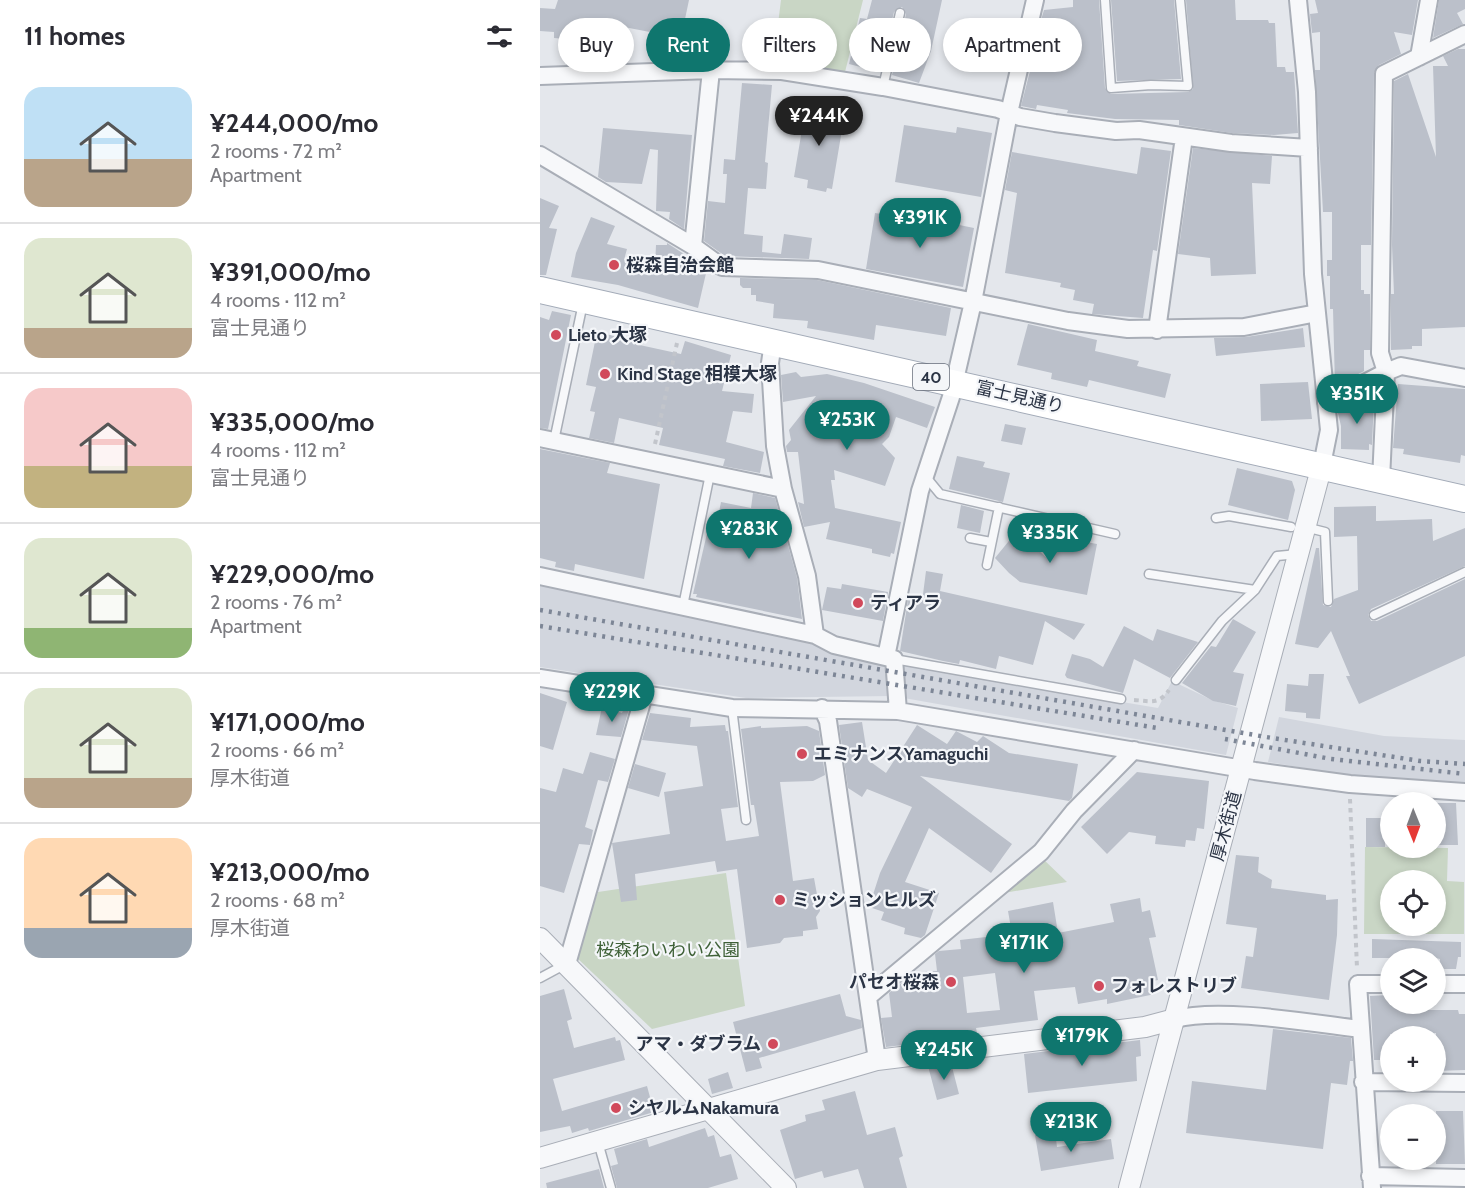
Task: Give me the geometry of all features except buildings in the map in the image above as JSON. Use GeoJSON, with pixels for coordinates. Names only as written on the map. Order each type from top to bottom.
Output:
{"type":"FeatureCollection","features":[{"type":"Feature","properties":{"kind":"main road","name":"富士見通り"},"geometry":{"type":"LineString","coordinates":[[540,290],[1465,499]]}},
{"type":"Feature","properties":{"kind":"street"},"geometry":{"type":"LineString","coordinates":[[898,711],[890,658],[920,491],[954,382],[973,302],[1009,113],[1035,0]]}},
{"type":"Feature","properties":{"kind":"street"},"geometry":{"type":"LineString","coordinates":[[1298,0],[1309,148],[1313,274],[1329,430],[1322,465]]}},
{"type":"Feature","properties":{"kind":"street"},"geometry":{"type":"LineString","coordinates":[[1419,57],[1429,0]]}},
{"type":"Feature","properties":{"kind":"street"},"geometry":{"type":"LineString","coordinates":[[1381,480],[1386,372],[1380,353],[1384,74],[1465,34]]}},
{"type":"Feature","properties":{"kind":"street"},"geometry":{"type":"LineString","coordinates":[[730,71],[782,72],[883,87],[999,108],[1009,113],[1055,123],[1309,148]]}},
{"type":"Feature","properties":{"kind":"street"},"geometry":{"type":"LineString","coordinates":[[540,76],[654,72]]}},
{"type":"Feature","properties":{"kind":"street"},"geometry":{"type":"LineString","coordinates":[[693,246],[711,72]]}},
{"type":"Feature","properties":{"kind":"street"},"geometry":{"type":"LineString","coordinates":[[1157,330],[1184,137]]}},
{"type":"Feature","properties":{"kind":"street"},"geometry":{"type":"LineString","coordinates":[[540,155],[693,246],[722,267],[818,270],[1068,321],[1157,330],[1244,327],[1317,313]]}},
{"type":"Feature","properties":{"kind":"street"},"geometry":{"type":"LineString","coordinates":[[773,342],[770,363],[775,446],[783,489],[807,576],[815,635]]}},
{"type":"Feature","properties":{"kind":"street"},"geometry":{"type":"LineString","coordinates":[[1326,403],[1401,366],[1465,378]]}},
{"type":"Feature","properties":{"kind":"street"},"geometry":{"type":"LineString","coordinates":[[547,439],[783,489]]}},
{"type":"Feature","properties":{"kind":"street","name":"厚木街道"},"geometry":{"type":"LineString","coordinates":[[1129,1188],[1298,555],[1298,527],[1322,465]]}},
{"type":"Feature","properties":{"kind":"street"},"geometry":{"type":"LineString","coordinates":[[540,576],[815,635],[834,645],[890,658]]}},
{"type":"Feature","properties":{"kind":"street"},"geometry":{"type":"LineString","coordinates":[[540,678],[732,708],[898,711],[1350,784],[1465,792]]}},
{"type":"Feature","properties":{"kind":"street"},"geometry":{"type":"LineString","coordinates":[[567,964],[644,695]]}},
{"type":"Feature","properties":{"kind":"street"},"geometry":{"type":"LineString","coordinates":[[822,708],[828,722],[877,1060]]}},
{"type":"Feature","properties":{"kind":"street"},"geometry":{"type":"LineString","coordinates":[[869,996],[1041,852],[1074,811],[1134,750]]}},
{"type":"Feature","properties":{"kind":"street"},"geometry":{"type":"LineString","coordinates":[[540,938],[786,1188]]}},
{"type":"Feature","properties":{"kind":"street"},"geometry":{"type":"LineString","coordinates":[[1380,984],[1358,984],[1371,1182],[1465,1178]]}},
{"type":"Feature","properties":{"kind":"street"},"geometry":{"type":"LineString","coordinates":[[1446,984],[1465,984]]}},
{"type":"Feature","properties":{"kind":"street"},"geometry":{"type":"LineString","coordinates":[[540,1158],[877,1060],[1145,1027],[1191,1015],[1262,1018],[1360,1029]]}},
{"type":"Feature","properties":{"kind":"street"},"geometry":{"type":"LineString","coordinates":[[1363,1082],[1465,1083]]}},
{"type":"Feature","properties":{"kind":"lane"},"geometry":{"type":"LineString","coordinates":[[1105,0],[1111,88],[1151,85],[1188,86],[1180,0]]}},
{"type":"Feature","properties":{"kind":"lane"},"geometry":{"type":"LineString","coordinates":[[883,87],[900,13]]}},
{"type":"Feature","properties":{"kind":"lane"},"geometry":{"type":"LineString","coordinates":[[547,439],[584,299]]}},
{"type":"Feature","properties":{"kind":"lane"},"geometry":{"type":"LineString","coordinates":[[683,606],[710,474]]}},
{"type":"Feature","properties":{"kind":"lane"},"geometry":{"type":"LineString","coordinates":[[926,477],[940,494],[1115,534]]}},
{"type":"Feature","properties":{"kind":"lane"},"geometry":{"type":"LineString","coordinates":[[987,565],[999,507]]}},
{"type":"Feature","properties":{"kind":"lane"},"geometry":{"type":"LineString","coordinates":[[1216,518],[1229,516],[1325,532],[1328,600]]}},
{"type":"Feature","properties":{"kind":"lane"},"geometry":{"type":"LineString","coordinates":[[970,538],[991,542]]}},
{"type":"Feature","properties":{"kind":"lane"},"geometry":{"type":"LineString","coordinates":[[1176,680],[1222,621],[1255,590],[1277,556],[1298,555]]}},
{"type":"Feature","properties":{"kind":"lane"},"geometry":{"type":"LineString","coordinates":[[1374,615],[1465,572]]}},
{"type":"Feature","properties":{"kind":"lane"},"geometry":{"type":"LineString","coordinates":[[1149,574],[1255,590]]}},
{"type":"Feature","properties":{"kind":"lane"},"geometry":{"type":"LineString","coordinates":[[890,658],[1121,699]]}},
{"type":"Feature","properties":{"kind":"lane"},"geometry":{"type":"LineString","coordinates":[[732,708],[746,820]]}},
{"type":"Feature","properties":{"kind":"lane"},"geometry":{"type":"LineString","coordinates":[[540,978],[567,964]]}},
{"type":"Feature","properties":{"kind":"lane"},"geometry":{"type":"LineString","coordinates":[[598,1141],[610,1188]]}},
{"type":"Feature","properties":{"kind":"path"},"geometry":{"type":"LineString","coordinates":[[651,461],[679,334]]}},
{"type":"Feature","properties":{"kind":"path"},"geometry":{"type":"LineString","coordinates":[[1121,699],[1156,702]]}},
{"type":"Feature","properties":{"kind":"path"},"geometry":{"type":"LineString","coordinates":[[1350,784],[1358,984]]}},
{"type":"Feature","properties":{"kind":"shaded area"},"geometry":{"type":"Polygon","coordinates":[[[540,585],[806,637],[887,665],[891,696],[746,698],[540,667],[540,585]]]}},
{"type":"Feature","properties":{"kind":"shaded area"},"geometry":{"type":"Polygon","coordinates":[[[902,665],[1158,708],[1172,681],[1212,700],[1238,708],[1226,755],[904,698],[902,665]]]}},
{"type":"Feature","properties":{"kind":"shaded area"},"geometry":{"type":"Polygon","coordinates":[[[1279,717],[1384,736],[1465,740],[1465,787],[1381,781],[1268,762],[1279,717]]]}},
{"type":"Feature","properties":{"kind":"green space"},"geometry":{"type":"Polygon","coordinates":[[[781,0],[863,0],[858,18],[849,18],[849,56],[845,72],[837,71],[837,18],[779,18],[781,0]]]}},
{"type":"Feature","properties":{"kind":"green space"},"geometry":{"type":"Polygon","coordinates":[[[1365,847],[1380,847],[1380,858],[1446,858],[1446,848],[1448,848],[1447,881],[1464,882],[1464,934],[1446,934],[1446,870],[1380,870],[1380,934],[1364,934],[1365,847]]]}},
{"type":"Feature","properties":{"kind":"green space"},"geometry":{"type":"Polygon","coordinates":[[[1042,858],[1067,882],[1004,893],[1042,858]]]}},
{"type":"Feature","properties":{"kind":"green space","name":"桜森わいわい公園"},"geometry":{"type":"Polygon","coordinates":[[[726,873],[745,1006],[652,1029],[576,957],[598,892],[726,873]]]}},
{"type":"Feature","properties":{"kind":"railway"},"geometry":{"type":"LineString","coordinates":[[540,610],[1266,737],[1420,761],[1465,764]]}},
{"type":"Feature","properties":{"kind":"railway"},"geometry":{"type":"LineString","coordinates":[[540,626],[1157,728]]}},
{"type":"Feature","properties":{"kind":"railway"},"geometry":{"type":"LineString","coordinates":[[1225,739],[1331,759],[1465,774]]}},
{"type":"Feature","properties":{"kind":"place","name":"桜森自治会館"},"geometry":{"type":"Point","coordinates":[614,265]}},
{"type":"Feature","properties":{"kind":"place","name":"Lieto 大塚"},"geometry":{"type":"Point","coordinates":[556,335]}},
{"type":"Feature","properties":{"kind":"place","name":"Kind Stage 相模大塚"},"geometry":{"type":"Point","coordinates":[605,374]}},
{"type":"Feature","properties":{"kind":"place","name":"ティアラ"},"geometry":{"type":"Point","coordinates":[858,603]}},
{"type":"Feature","properties":{"kind":"place","name":"エミナンスYamaguchi"},"geometry":{"type":"Point","coordinates":[802,754]}},
{"type":"Feature","properties":{"kind":"place","name":"ミッションヒルズ"},"geometry":{"type":"Point","coordinates":[780,900]}},
{"type":"Feature","properties":{"kind":"place","name":"パセオ桜森"},"geometry":{"type":"Point","coordinates":[951,982]}},
{"type":"Feature","properties":{"kind":"place","name":"フォレストリブ"},"geometry":{"type":"Point","coordinates":[1099,986]}},
{"type":"Feature","properties":{"kind":"place","name":"アマ・ダブラム"},"geometry":{"type":"Point","coordinates":[773,1044]}},
{"type":"Feature","properties":{"kind":"place","name":"シヤルムNakamura"},"geometry":{"type":"Point","coordinates":[616,1108]}}]}
